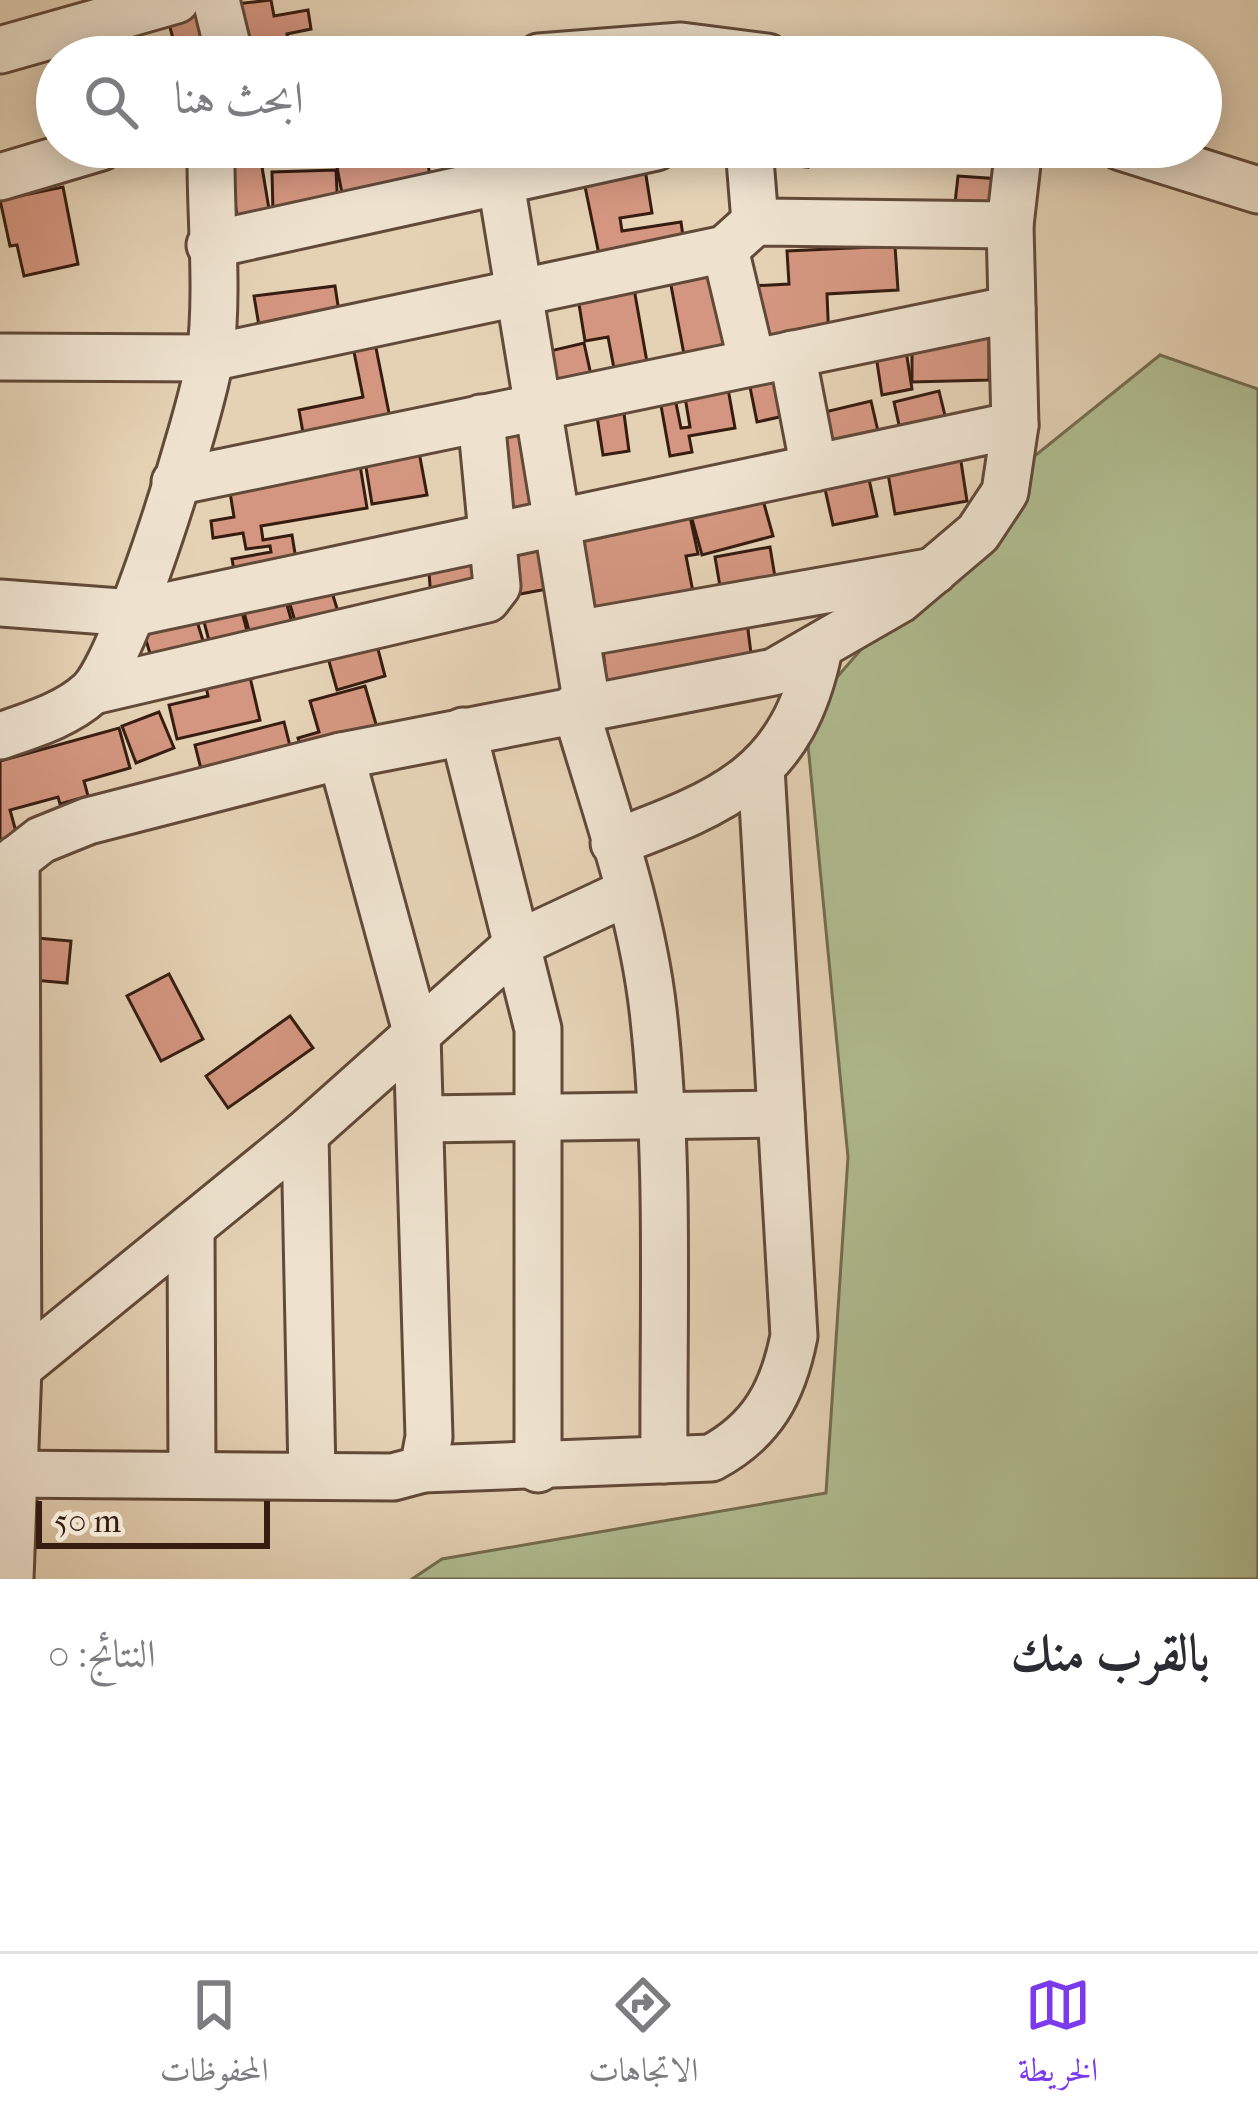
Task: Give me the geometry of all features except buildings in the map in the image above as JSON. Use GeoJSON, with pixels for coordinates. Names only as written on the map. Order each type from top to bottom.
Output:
{"type":"FeatureCollection","features":[{"type":"Feature","properties":{"kind":"street"},"geometry":{"type":"LineString","coordinates":[[49,36],[176,0]]}},
{"type":"Feature","properties":{"kind":"street"},"geometry":{"type":"LineString","coordinates":[[216,0],[225,36]]}},
{"type":"Feature","properties":{"kind":"street"},"geometry":{"type":"LineString","coordinates":[[0,50],[36,40]]}},
{"type":"Feature","properties":{"kind":"street"},"geometry":{"type":"LineString","coordinates":[[0,177],[36,166]]}},
{"type":"Feature","properties":{"kind":"street"},"geometry":{"type":"LineString","coordinates":[[0,736],[69,709],[93,691],[110,670],[133,613],[210,358],[211,168]]}},
{"type":"Feature","properties":{"kind":"street"},"geometry":{"type":"LineString","coordinates":[[210,245],[480,168]]}},
{"type":"Feature","properties":{"kind":"street"},"geometry":{"type":"LineString","coordinates":[[499,168],[577,634],[581,706],[653,1010],[664,1460]]}},
{"type":"Feature","properties":{"kind":"street"},"geometry":{"type":"LineString","coordinates":[[747,168],[740,236],[772,358],[814,468]]}},
{"type":"Feature","properties":{"kind":"street"},"geometry":{"type":"LineString","coordinates":[[10,1579],[7,1474],[18,1368],[8,866],[41,840],[88,821],[341,756],[774,672],[899,600],[978,533],[1005,492],[1016,425],[1010,225],[1017,168]]}},
{"type":"Feature","properties":{"kind":"street"},"geometry":{"type":"LineString","coordinates":[[1188,168],[1258,190]]}},
{"type":"Feature","properties":{"kind":"street"},"geometry":{"type":"LineString","coordinates":[[0,358],[210,358],[521,292],[740,236],[1010,225]]}},
{"type":"Feature","properties":{"kind":"street"},"geometry":{"type":"LineString","coordinates":[[175,482],[1012,309]]}},
{"type":"Feature","properties":{"kind":"street"},"geometry":{"type":"LineString","coordinates":[[93,691],[487,599],[496,586],[482,418]]}},
{"type":"Feature","properties":{"kind":"street"},"geometry":{"type":"LineString","coordinates":[[0,603],[133,613],[1016,425]]}},
{"type":"Feature","properties":{"kind":"street"},"geometry":{"type":"LineString","coordinates":[[577,634],[935,571]]}},
{"type":"Feature","properties":{"kind":"street"},"geometry":{"type":"LineString","coordinates":[[614,843],[717,803],[761,768],[799,716],[819,649]]}},
{"type":"Feature","properties":{"kind":"street"},"geometry":{"type":"LineString","coordinates":[[463,730],[538,1029],[538,1469]]}},
{"type":"Feature","properties":{"kind":"street"},"geometry":{"type":"LineString","coordinates":[[341,756],[417,1035],[429,1437],[423,1469]]}},
{"type":"Feature","properties":{"kind":"street"},"geometry":{"type":"LineString","coordinates":[[7,1474],[393,1477],[423,1469],[538,1469],[711,1458],[736,1445],[767,1412],[785,1379],[794,1336],[761,768]]}},
{"type":"Feature","properties":{"kind":"street"},"geometry":{"type":"LineString","coordinates":[[18,1368],[305,1134],[519,943],[628,892]]}},
{"type":"Feature","properties":{"kind":"street"},"geometry":{"type":"LineString","coordinates":[[422,1119],[781,1114]]}},
{"type":"Feature","properties":{"kind":"street"},"geometry":{"type":"LineString","coordinates":[[305,1134],[312,1475]]}},
{"type":"Feature","properties":{"kind":"street"},"geometry":{"type":"LineString","coordinates":[[191,1227],[192,1472]]}},
{"type":"Feature","properties":{"kind":"green space"},"geometry":{"type":"Polygon","coordinates":[[[1160,355],[1258,389],[1258,1579],[412,1579],[442,1559],[826,1493],[848,1157],[805,714],[1016,471],[1160,355]]]}}]}
